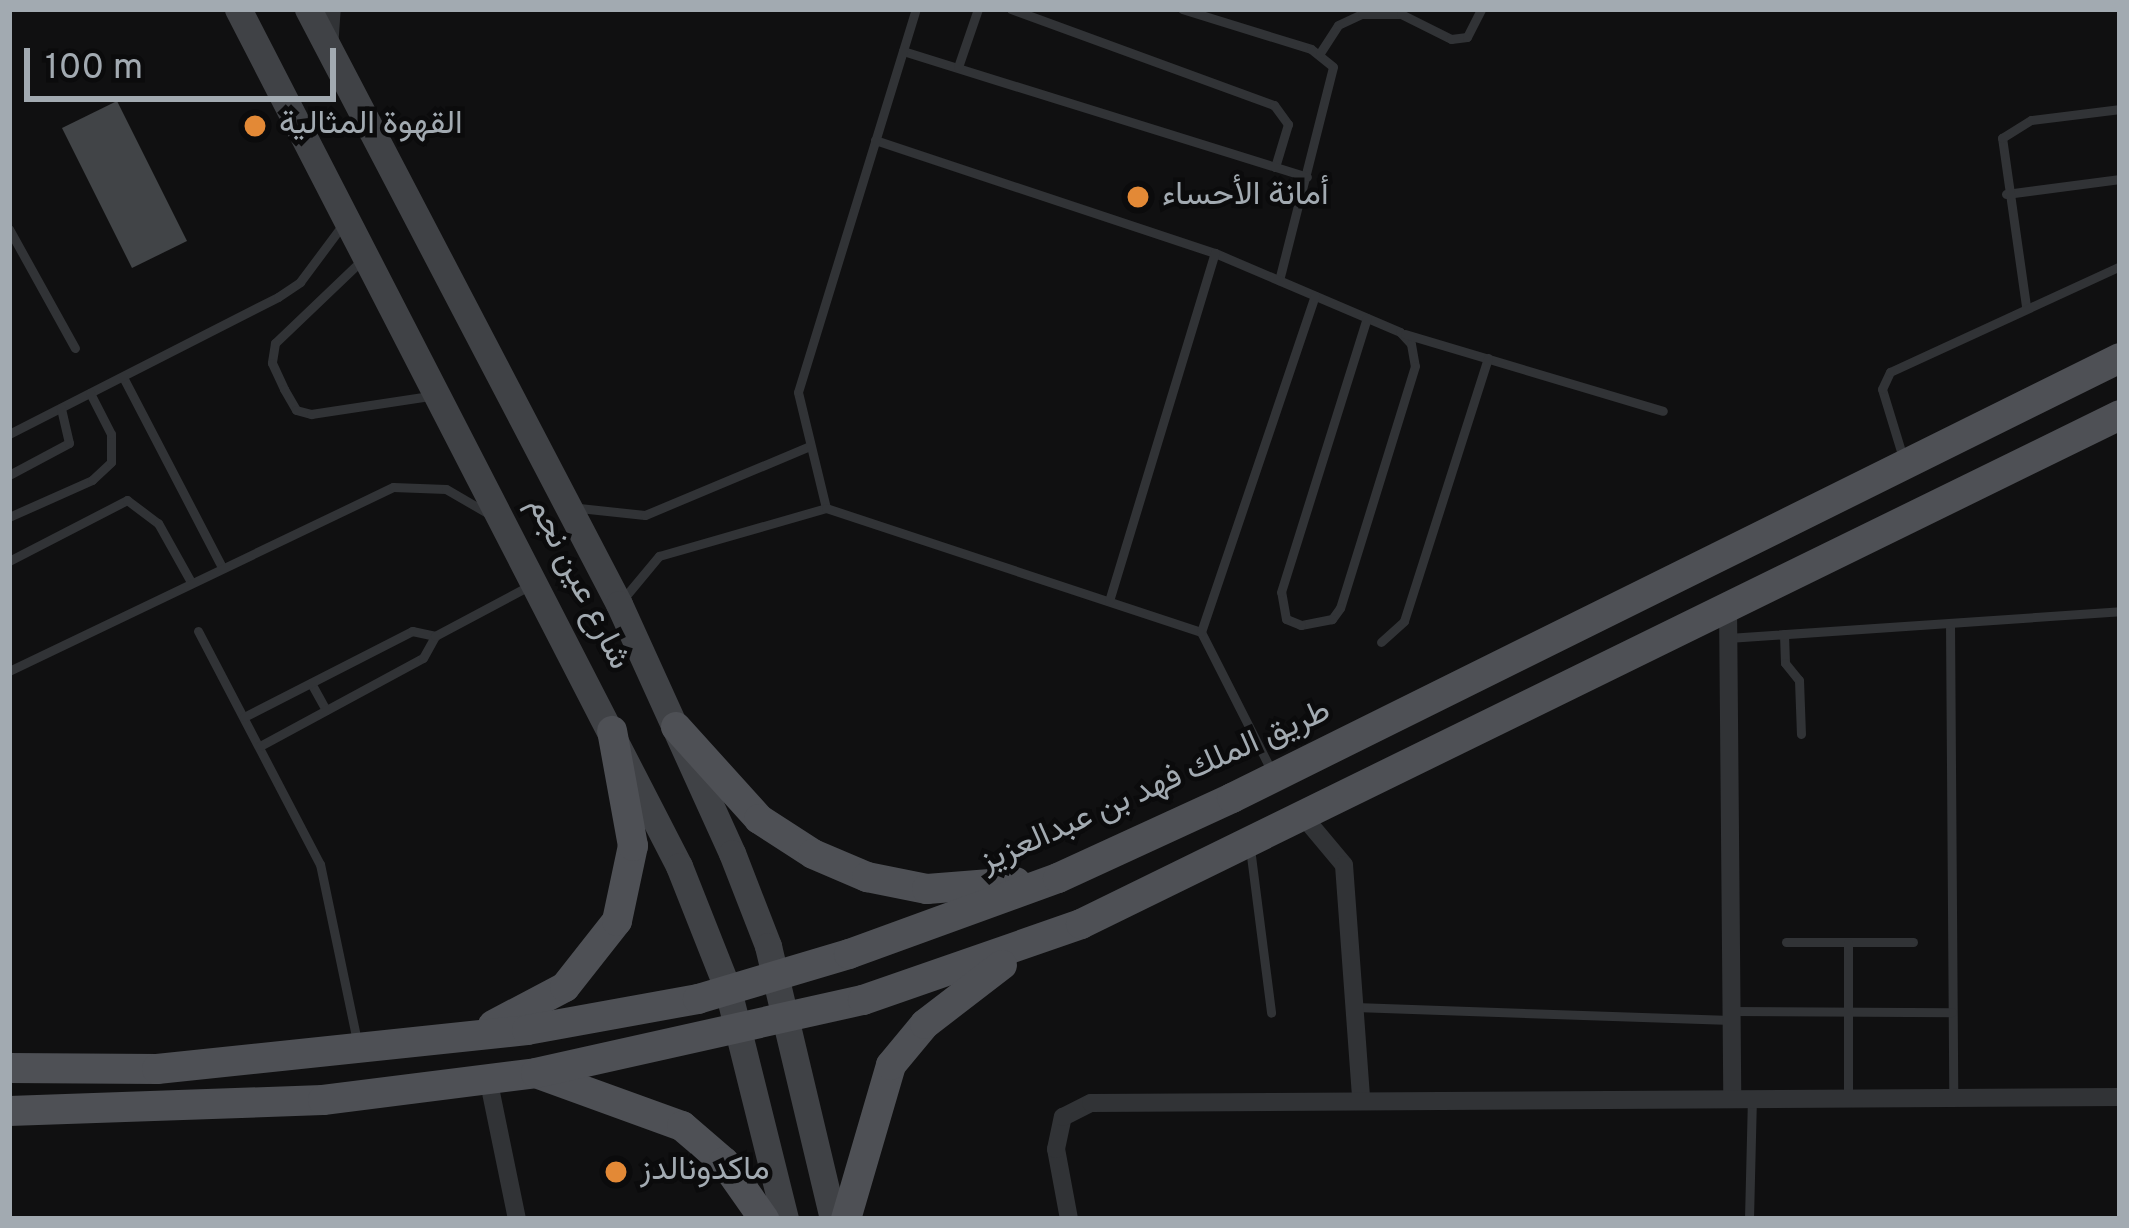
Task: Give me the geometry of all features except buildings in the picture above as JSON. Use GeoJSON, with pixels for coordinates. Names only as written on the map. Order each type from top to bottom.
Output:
{"type":"FeatureCollection","features":[{"type":"Feature","properties":{"kind":"main road","name":"شارع عين نجم"},"geometry":{"type":"LineString","coordinates":[[238,9],[679,866],[728,990],[785,1219]]}},
{"type":"Feature","properties":{"kind":"main road","name":"شارع عين نجم"},"geometry":{"type":"LineString","coordinates":[[308,9],[620,604],[676,727],[776,976],[833,1219]]}},
{"type":"Feature","properties":{"kind":"main road","name":"طريق الملك فهد بن عبدالعزيز"},"geometry":{"type":"LineString","coordinates":[[9,1068],[157,1070],[359,1052],[467,1038],[728,990],[776,976],[1058,878],[1274,777],[2120,358]]}},
{"type":"Feature","properties":{"kind":"main road"},"geometry":{"type":"LineString","coordinates":[[9,1111],[323,1100],[536,1073],[786,1019],[1047,936],[1303,817],[2120,416]]}},
{"type":"Feature","properties":{"kind":"main road"},"geometry":{"type":"LineString","coordinates":[[676,727],[759,819],[867,877],[927,889],[1058,878]]}},
{"type":"Feature","properties":{"kind":"main road"},"geometry":{"type":"LineString","coordinates":[[467,1038],[565,987],[617,921],[633,846],[612,731]]}},
{"type":"Feature","properties":{"kind":"main road"},"geometry":{"type":"LineString","coordinates":[[846,1219],[891,1065],[961,992],[1047,936]]}},
{"type":"Feature","properties":{"kind":"main road"},"geometry":{"type":"LineString","coordinates":[[536,1073],[638,1104],[682,1126],[724,1162],[764,1219]]}},
{"type":"Feature","properties":{"kind":"street"},"geometry":{"type":"LineString","coordinates":[[329,48],[332,9]]}},
{"type":"Feature","properties":{"kind":"street"},"geometry":{"type":"LineString","coordinates":[[1728,605],[1731,1016],[1742,1098]]}},
{"type":"Feature","properties":{"kind":"street"},"geometry":{"type":"LineString","coordinates":[[1303,817],[1344,865],[1361,1099]]}},
{"type":"Feature","properties":{"kind":"street"},"geometry":{"type":"LineString","coordinates":[[488,1078],[517,1219]]}},
{"type":"Feature","properties":{"kind":"street"},"geometry":{"type":"LineString","coordinates":[[1069,1219],[1056,1149],[1063,1118],[1091,1103],[2120,1097]]}},
{"type":"Feature","properties":{"kind":"lane"},"geometry":{"type":"LineString","coordinates":[[826,508],[798,392],[916,9]]}},
{"type":"Feature","properties":{"kind":"lane"},"geometry":{"type":"LineString","coordinates":[[958,67],[978,9]]}},
{"type":"Feature","properties":{"kind":"lane"},"geometry":{"type":"LineString","coordinates":[[1011,9],[1274,105],[1288,124],[1275,166]]}},
{"type":"Feature","properties":{"kind":"lane"},"geometry":{"type":"LineString","coordinates":[[1182,9],[1320,53],[1333,79],[1279,280]]}},
{"type":"Feature","properties":{"kind":"lane"},"geometry":{"type":"LineString","coordinates":[[1320,53],[1350,19],[1402,11],[1451,39],[1467,37],[1481,9]]}},
{"type":"Feature","properties":{"kind":"lane"},"geometry":{"type":"LineString","coordinates":[[903,51],[1307,177]]}},
{"type":"Feature","properties":{"kind":"lane"},"geometry":{"type":"LineString","coordinates":[[2026,307],[2000,158],[2002,138],[2013,129],[2120,109]]}},
{"type":"Feature","properties":{"kind":"lane"},"geometry":{"type":"LineString","coordinates":[[875,140],[1215,253],[1400,332],[1663,411]]}},
{"type":"Feature","properties":{"kind":"lane"},"geometry":{"type":"LineString","coordinates":[[2006,194],[2120,179]]}},
{"type":"Feature","properties":{"kind":"lane"},"geometry":{"type":"LineString","coordinates":[[9,434],[300,282],[347,218]]}},
{"type":"Feature","properties":{"kind":"lane"},"geometry":{"type":"LineString","coordinates":[[9,229],[75,348]]}},
{"type":"Feature","properties":{"kind":"lane"},"geometry":{"type":"LineString","coordinates":[[1109,602],[1215,253]]}},
{"type":"Feature","properties":{"kind":"lane"},"geometry":{"type":"LineString","coordinates":[[367,256],[275,344],[272,364],[284,389],[296,410],[311,414],[440,395]]}},
{"type":"Feature","properties":{"kind":"lane"},"geometry":{"type":"LineString","coordinates":[[1904,461],[1882,381],[2026,307],[2120,266]]}},
{"type":"Feature","properties":{"kind":"lane"},"geometry":{"type":"LineString","coordinates":[[1201,632],[1315,296]]}},
{"type":"Feature","properties":{"kind":"lane"},"geometry":{"type":"LineString","coordinates":[[1367,318],[1281,592],[1290,622],[1321,624],[1340,608],[1415,365],[1400,332]]}},
{"type":"Feature","properties":{"kind":"lane"},"geometry":{"type":"LineString","coordinates":[[1381,642],[1405,621],[1487,358]]}},
{"type":"Feature","properties":{"kind":"lane"},"geometry":{"type":"LineString","coordinates":[[123,376],[222,567]]}},
{"type":"Feature","properties":{"kind":"lane"},"geometry":{"type":"LineString","coordinates":[[9,518],[92,480],[111,462],[111,434],[90,393]]}},
{"type":"Feature","properties":{"kind":"lane"},"geometry":{"type":"LineString","coordinates":[[9,475],[69,442],[61,408]]}},
{"type":"Feature","properties":{"kind":"lane"},"geometry":{"type":"LineString","coordinates":[[566,504],[606,517],[645,514],[810,446]]}},
{"type":"Feature","properties":{"kind":"lane"},"geometry":{"type":"LineString","coordinates":[[9,671],[393,488],[446,489],[506,524]]}},
{"type":"Feature","properties":{"kind":"lane"},"geometry":{"type":"LineString","coordinates":[[9,561],[127,500],[158,523],[191,582]]}},
{"type":"Feature","properties":{"kind":"lane"},"geometry":{"type":"LineString","coordinates":[[620,604],[659,556],[826,508],[1201,632],[1274,777]]}},
{"type":"Feature","properties":{"kind":"lane"},"geometry":{"type":"LineString","coordinates":[[260,746],[423,658],[435,636],[536,582]]}},
{"type":"Feature","properties":{"kind":"lane"},"geometry":{"type":"LineString","coordinates":[[1728,638],[2120,611]]}},
{"type":"Feature","properties":{"kind":"lane"},"geometry":{"type":"LineString","coordinates":[[1950,623],[1953,1098]]}},
{"type":"Feature","properties":{"kind":"lane"},"geometry":{"type":"LineString","coordinates":[[244,717],[412,631],[435,636]]}},
{"type":"Feature","properties":{"kind":"lane"},"geometry":{"type":"LineString","coordinates":[[198,632],[320,864],[359,1052]]}},
{"type":"Feature","properties":{"kind":"lane"},"geometry":{"type":"LineString","coordinates":[[1784,634],[1785,663],[1799,680],[1801,734]]}},
{"type":"Feature","properties":{"kind":"lane"},"geometry":{"type":"LineString","coordinates":[[365,655],[381,681]]}},
{"type":"Feature","properties":{"kind":"lane"},"geometry":{"type":"LineString","coordinates":[[311,682],[326,710]]}},
{"type":"Feature","properties":{"kind":"lane"},"geometry":{"type":"LineString","coordinates":[[1249,843],[1271,1013]]}},
{"type":"Feature","properties":{"kind":"lane"},"geometry":{"type":"LineString","coordinates":[[1786,941],[1913,942]]}},
{"type":"Feature","properties":{"kind":"lane"},"geometry":{"type":"LineString","coordinates":[[1848,943],[1848,1098]]}},
{"type":"Feature","properties":{"kind":"lane"},"geometry":{"type":"LineString","coordinates":[[1354,1007],[1731,1016],[1952,1012]]}},
{"type":"Feature","properties":{"kind":"lane"},"geometry":{"type":"LineString","coordinates":[[1742,1098],[1749,1219]]}},
{"type":"Feature","properties":{"kind":"place","name":"القهوة المثالية"},"geometry":{"type":"Point","coordinates":[255,126]}},
{"type":"Feature","properties":{"kind":"place","name":"أمانة الأحساء"},"geometry":{"type":"Point","coordinates":[1138,197]}},
{"type":"Feature","properties":{"kind":"place","name":"ماكدونالدز"},"geometry":{"type":"Point","coordinates":[616,1172]}}]}
